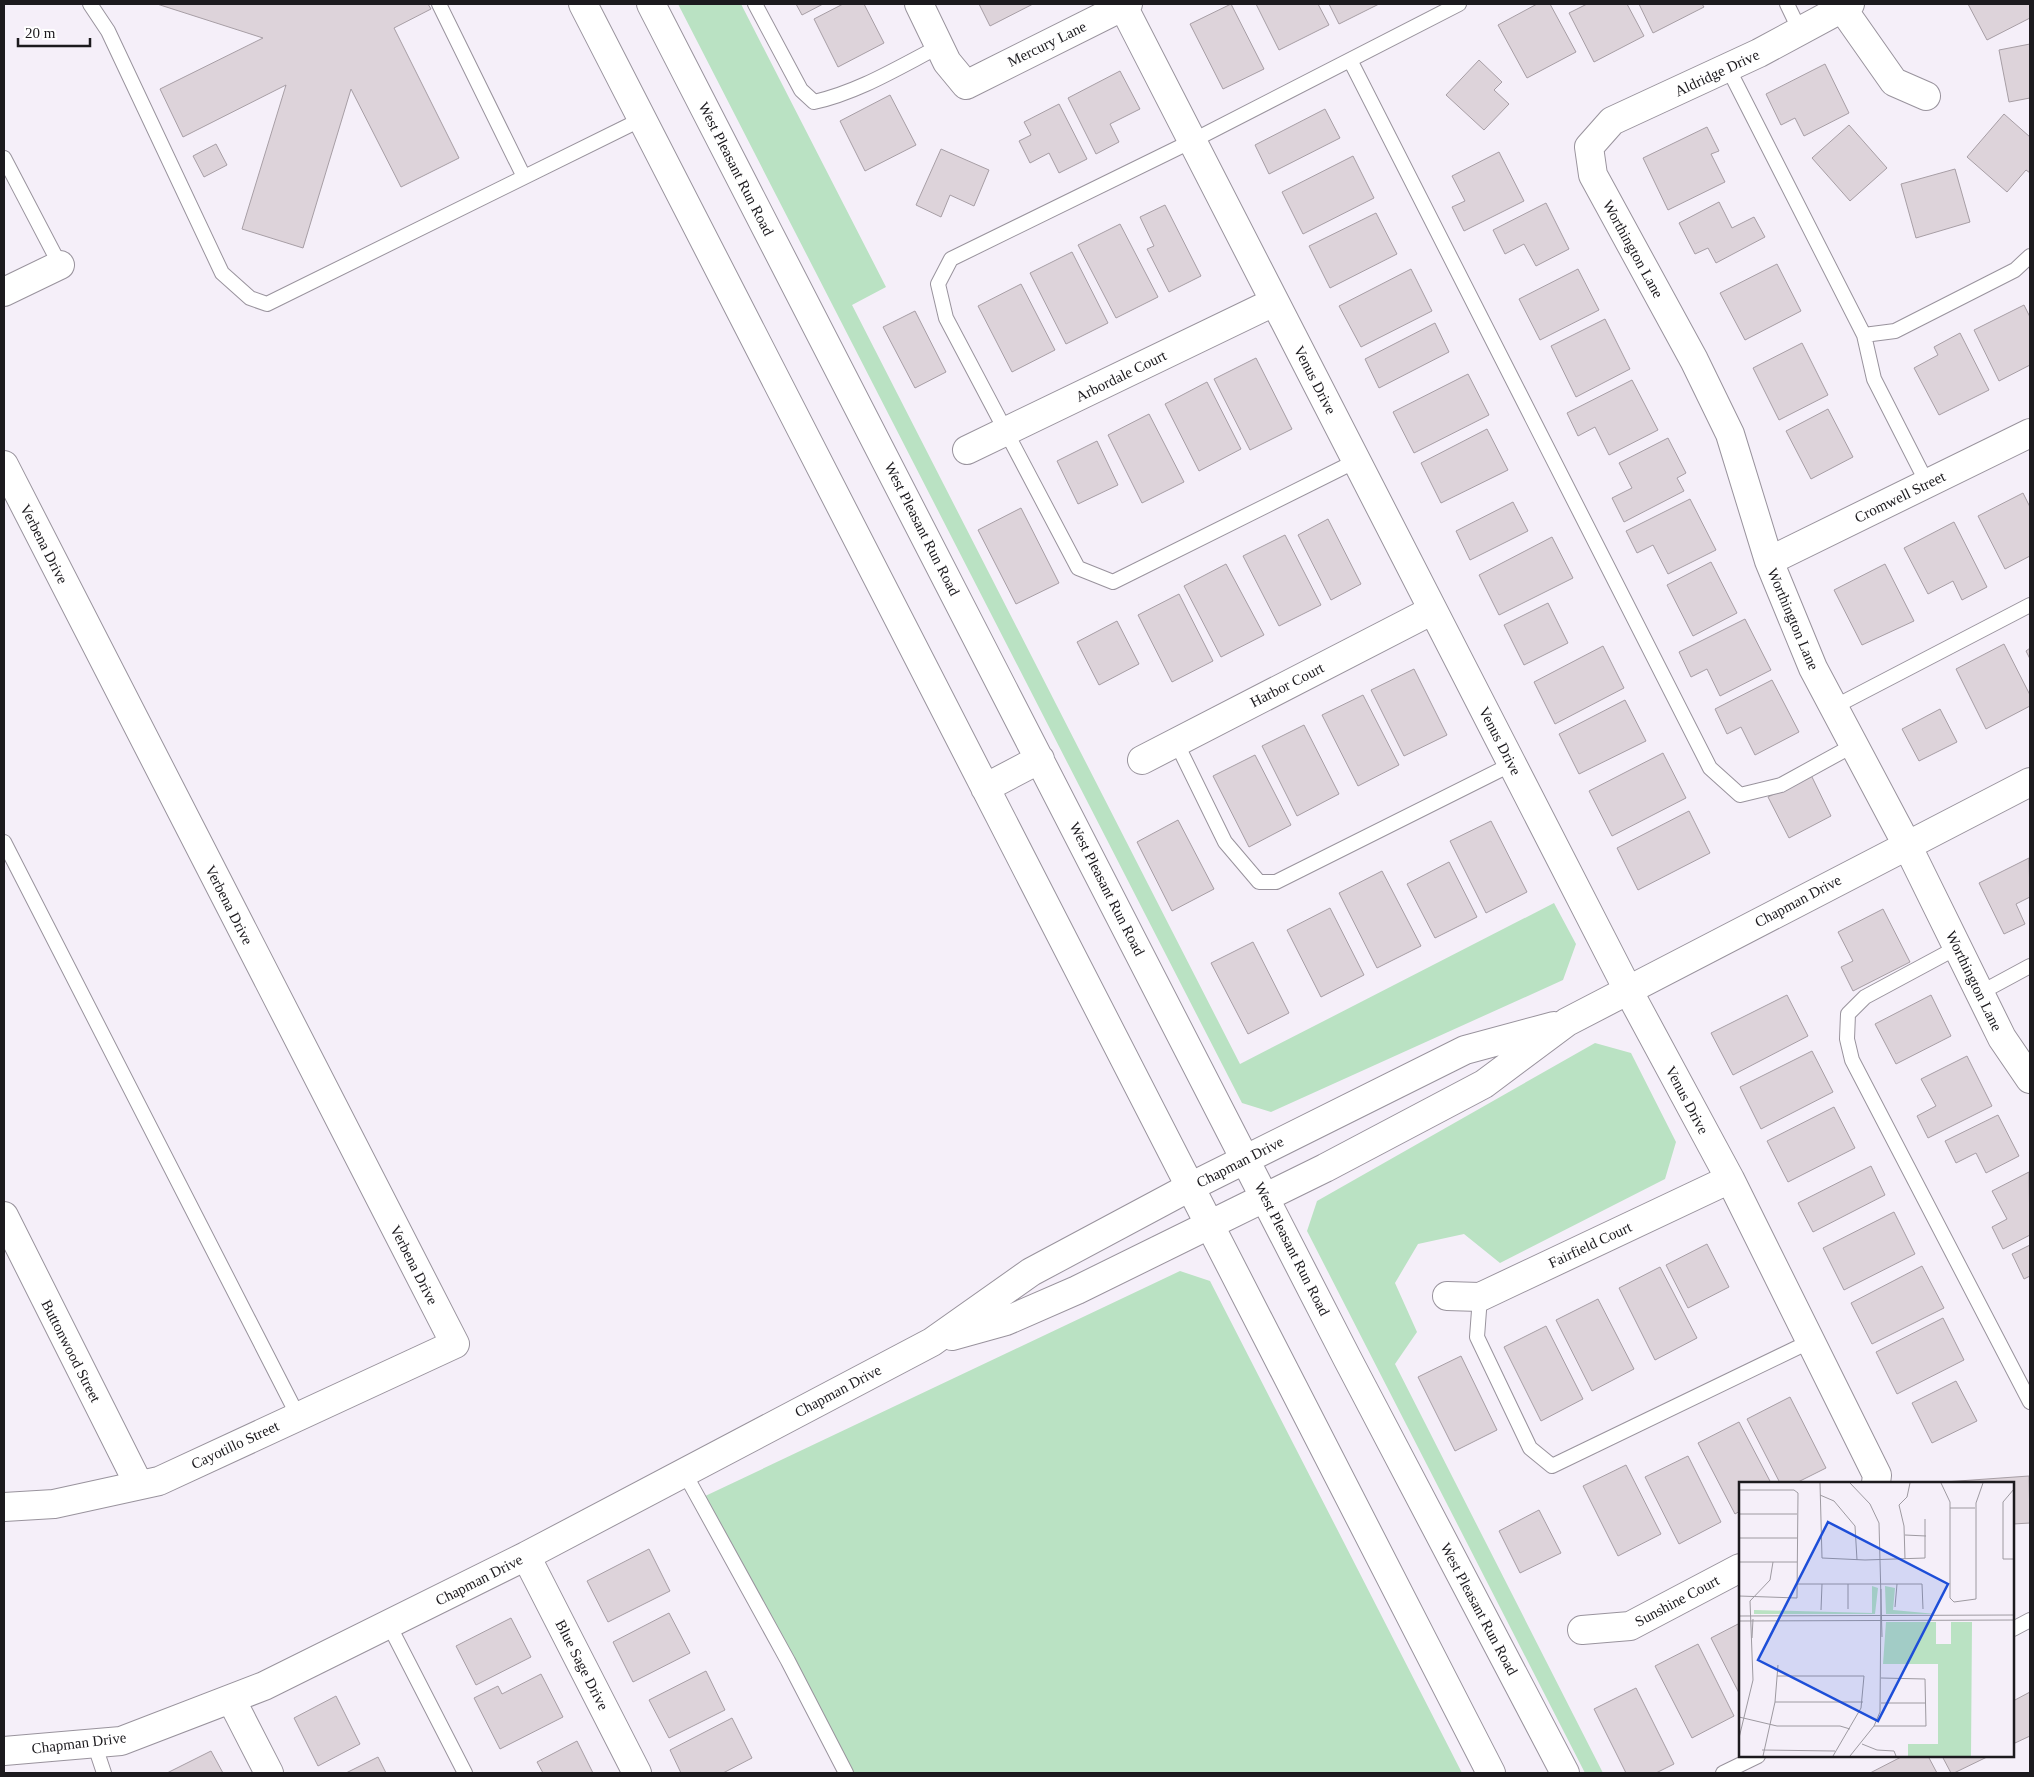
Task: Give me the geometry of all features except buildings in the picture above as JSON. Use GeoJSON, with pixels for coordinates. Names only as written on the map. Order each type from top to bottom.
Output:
{"type":"FeatureCollection","features":[{"type":"Feature","properties":{"kind":"street"},"geometry":{"type":"LineString","coordinates":[[583,4],[1491,1773]]}},
{"type":"Feature","properties":{"kind":"street","name":"West Pleasant Run Road"},"geometry":{"type":"LineString","coordinates":[[651,4],[1246,1159],[1565,1773]]}},
{"type":"Feature","properties":{"kind":"street"},"geometry":{"type":"LineString","coordinates":[[919,4],[940,46]]}},
{"type":"Feature","properties":{"kind":"street"},"geometry":{"type":"LineString","coordinates":[[1846,6],[1894,82],[1926,96]]}},
{"type":"Feature","properties":{"kind":"street","name":"Aldridge Drive"},"geometry":{"type":"LineString","coordinates":[[1588,147],[1612,121],[1728,68],[1846,6]]}},
{"type":"Feature","properties":{"kind":"street","name":"Mercury Lane"},"geometry":{"type":"LineString","coordinates":[[940,46],[947,62],[966,85],[1116,7]]}},
{"type":"Feature","properties":{"kind":"street","name":"Venus Drive"},"geometry":{"type":"LineString","coordinates":[[1116,7],[1192,141],[1628,990],[1730,1179],[1877,1479]]}},
{"type":"Feature","properties":{"kind":"street","name":"Worthington Lane"},"geometry":{"type":"LineString","coordinates":[[1588,147],[1593,175],[1694,360],[1730,434],[1769,561],[1813,668],[1907,845],[2002,1038],[2030,1079]]}},
{"type":"Feature","properties":{"kind":"street"},"geometry":{"type":"LineString","coordinates":[[4,292],[60,265]]}},
{"type":"Feature","properties":{"kind":"street","name":"Arbordale Court"},"geometry":{"type":"LineString","coordinates":[[967,450],[1274,302]]}},
{"type":"Feature","properties":{"kind":"street","name":"Cromwell Street"},"geometry":{"type":"LineString","coordinates":[[1769,561],[2030,433]]}},
{"type":"Feature","properties":{"kind":"street","name":"Verbena Drive"},"geometry":{"type":"LineString","coordinates":[[4,466],[454,1344]]}},
{"type":"Feature","properties":{"kind":"street","name":"Harbor Court"},"geometry":{"type":"LineString","coordinates":[[1142,760],[1433,610]]}},
{"type":"Feature","properties":{"kind":"street"},"geometry":{"type":"LineString","coordinates":[[985,788],[1040,758]]}},
{"type":"Feature","properties":{"kind":"street","name":"Chapman Drive"},"geometry":{"type":"LineString","coordinates":[[932,1342],[1006,1321],[1077,1290],[1266,1197],[1484,1084],[1567,1022],[2030,782]]}},
{"type":"Feature","properties":{"kind":"street","name":"Chapman Drive"},"geometry":{"type":"LineString","coordinates":[[4,1751],[121,1741],[264,1686],[526,1556],[685,1474],[932,1342],[1031,1272],[1246,1159],[1465,1050],[1567,1022]]}},
{"type":"Feature","properties":{"kind":"street","name":"Fairfield Court"},"geometry":{"type":"LineString","coordinates":[[1448,1296],[1480,1297],[1730,1179]]}},
{"type":"Feature","properties":{"kind":"street","name":"Buttonwood Street"},"geometry":{"type":"LineString","coordinates":[[4,1216],[139,1485]]}},
{"type":"Feature","properties":{"kind":"street","name":"Cayotillo Street"},"geometry":{"type":"LineString","coordinates":[[4,1507],[54,1504],[159,1481],[454,1344]]}},
{"type":"Feature","properties":{"kind":"street","name":"Blue Sage Drive"},"geometry":{"type":"LineString","coordinates":[[526,1556],[637,1773]]}},
{"type":"Feature","properties":{"kind":"street","name":"Sunshine Court"},"geometry":{"type":"LineString","coordinates":[[1582,1630],[1630,1626],[1739,1569]]}},
{"type":"Feature","properties":{"kind":"street"},"geometry":{"type":"LineString","coordinates":[[231,1699],[269,1773]]}},
{"type":"Feature","properties":{"kind":"lane"},"geometry":{"type":"LineString","coordinates":[[90,4],[108,31],[222,273],[250,298],[267,304],[642,119]]}},
{"type":"Feature","properties":{"kind":"lane"},"geometry":{"type":"LineString","coordinates":[[439,4],[524,177]]}},
{"type":"Feature","properties":{"kind":"lane"},"geometry":{"type":"LineString","coordinates":[[755,4],[801,90],[814,102],[832,98],[872,81],[940,46]]}},
{"type":"Feature","properties":{"kind":"lane"},"geometry":{"type":"LineString","coordinates":[[1356,461],[1113,582],[1078,568],[946,318],[938,284],[951,259],[1192,141],[1459,4]]}},
{"type":"Feature","properties":{"kind":"lane"},"geometry":{"type":"LineString","coordinates":[[1787,4],[1800,31]]}},
{"type":"Feature","properties":{"kind":"lane"},"geometry":{"type":"LineString","coordinates":[[1350,60],[1710,768],[1740,795],[1781,785],[1854,745]]}},
{"type":"Feature","properties":{"kind":"lane"},"geometry":{"type":"LineString","coordinates":[[1728,68],[1864,335],[1874,379],[1928,483]]}},
{"type":"Feature","properties":{"kind":"lane"},"geometry":{"type":"LineString","coordinates":[[4,158],[60,265]]}},
{"type":"Feature","properties":{"kind":"lane"},"geometry":{"type":"LineString","coordinates":[[1864,335],[1895,331],[2015,270],[2030,256]]}},
{"type":"Feature","properties":{"kind":"lane"},"geometry":{"type":"LineString","coordinates":[[1834,708],[2030,605]]}},
{"type":"Feature","properties":{"kind":"lane"},"geometry":{"type":"LineString","coordinates":[[1176,742],[1225,842],[1259,882],[1276,882],[1512,764]]}},
{"type":"Feature","properties":{"kind":"lane"},"geometry":{"type":"LineString","coordinates":[[4,842],[298,1416]]}},
{"type":"Feature","properties":{"kind":"lane"},"geometry":{"type":"LineString","coordinates":[[1958,948],[1865,997],[1848,1014],[1847,1039],[1852,1060],[2030,1402]]}},
{"type":"Feature","properties":{"kind":"lane"},"geometry":{"type":"LineString","coordinates":[[1980,993],[2030,966]]}},
{"type":"Feature","properties":{"kind":"lane"},"geometry":{"type":"LineString","coordinates":[[1480,1297],[1477,1336],[1530,1448],[1552,1466],[1811,1341]]}},
{"type":"Feature","properties":{"kind":"lane"},"geometry":{"type":"LineString","coordinates":[[685,1474],[788,1661],[846,1773]]}},
{"type":"Feature","properties":{"kind":"lane"},"geometry":{"type":"LineString","coordinates":[[2014,1628],[2030,1620]]}},
{"type":"Feature","properties":{"kind":"lane"},"geometry":{"type":"LineString","coordinates":[[389,1625],[465,1773]]}},
{"type":"Feature","properties":{"kind":"lane"},"geometry":{"type":"LineString","coordinates":[[94,1743],[104,1773]]}},
{"type":"Feature","properties":{"kind":"lane"},"geometry":{"type":"LineString","coordinates":[[1723,1773],[1756,1757]]}},
{"type":"Feature","properties":{"kind":"green space"},"geometry":{"type":"Polygon","coordinates":[[[678,4],[741,4],[886,287],[852,305],[1240,1064],[1554,903],[1576,944],[1563,980],[1271,1112],[1242,1103],[678,4]]]}},
{"type":"Feature","properties":{"kind":"green space"},"geometry":{"type":"Polygon","coordinates":[[[1595,1043],[1631,1053],[1676,1142],[1665,1179],[1500,1263],[1464,1234],[1418,1244],[1395,1283],[1417,1332],[1395,1364],[1603,1773],[1585,1773],[1307,1231],[1317,1201],[1595,1043]]]}},
{"type":"Feature","properties":{"kind":"green space"},"geometry":{"type":"Polygon","coordinates":[[[1180,1271],[1210,1281],[1462,1773],[842,1773],[701,1498],[1180,1271]]]}}]}
